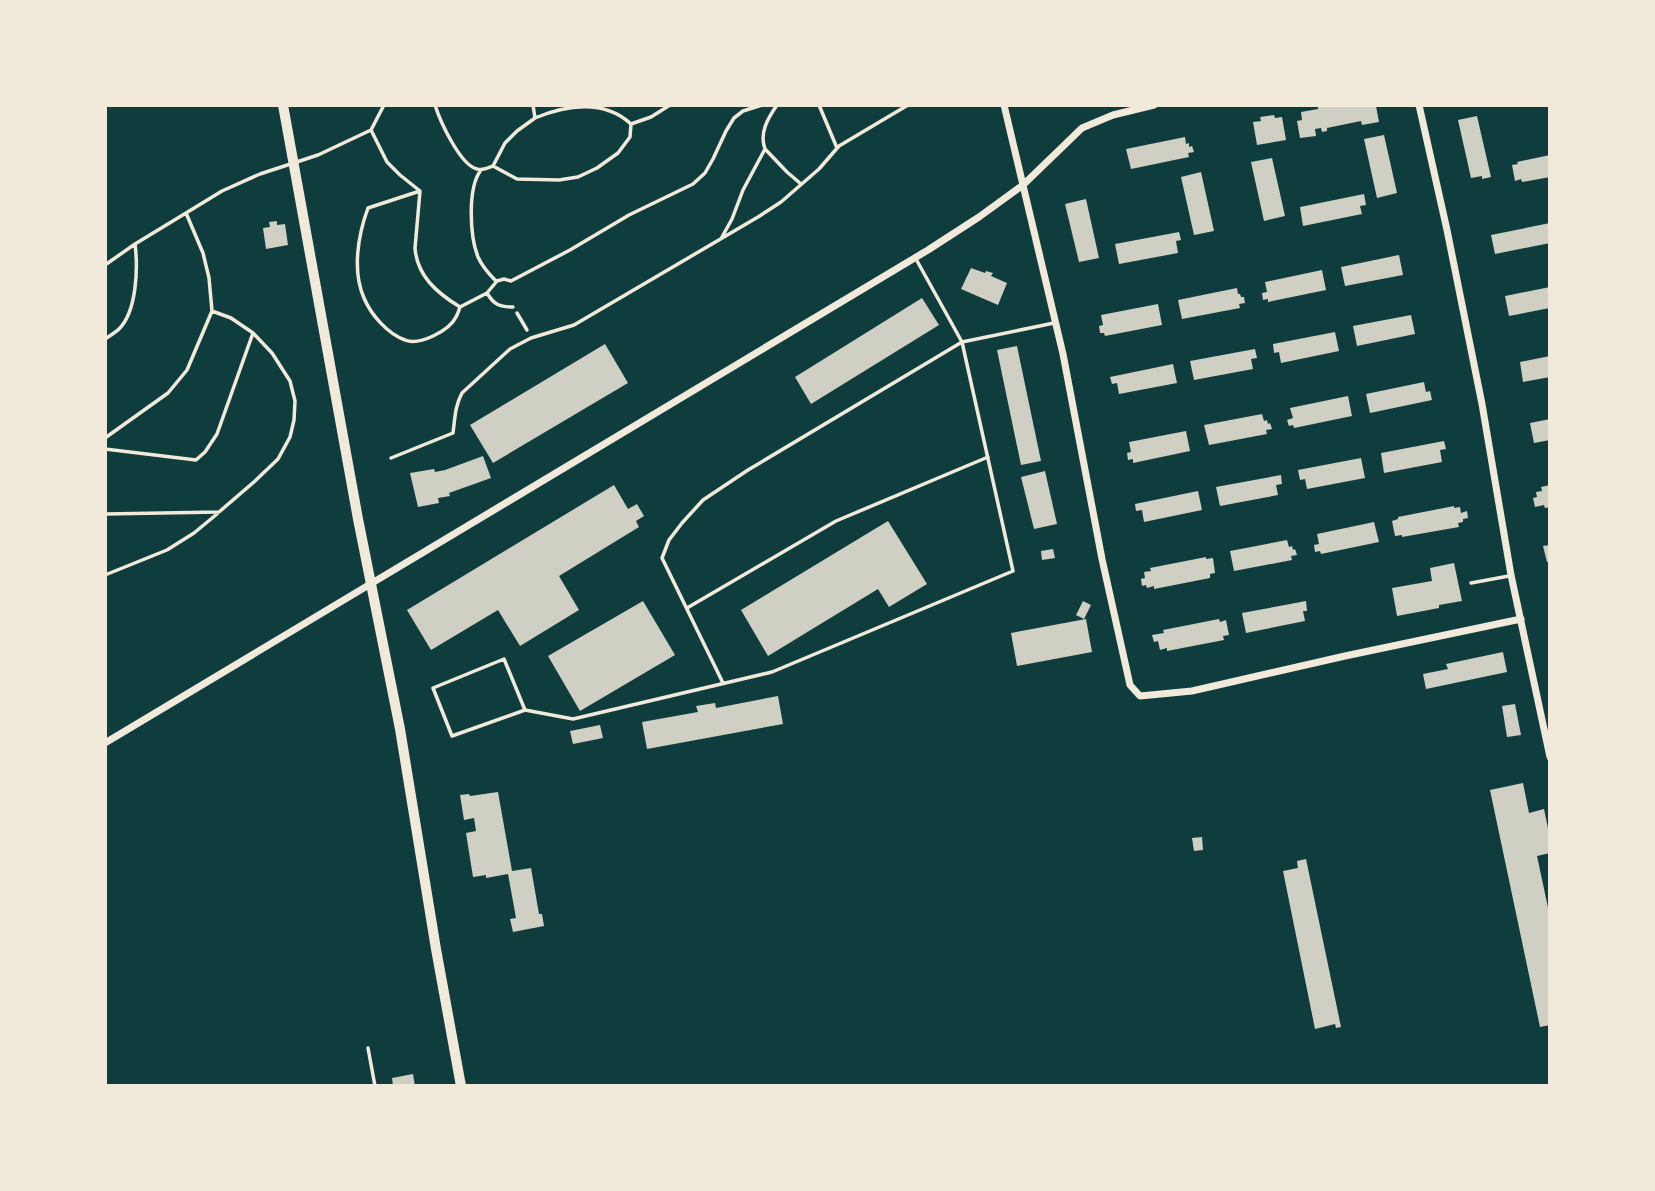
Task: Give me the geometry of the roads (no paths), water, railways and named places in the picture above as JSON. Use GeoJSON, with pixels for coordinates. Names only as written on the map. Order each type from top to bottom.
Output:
{"type":"FeatureCollection","features":[{"type":"Feature","properties":{"kind":"main road"},"geometry":{"type":"LineString","coordinates":[[283,105],[358,519],[400,729],[461,1086]]}},
{"type":"Feature","properties":{"kind":"street"},"geometry":{"type":"LineString","coordinates":[[1004,105],[1056,323],[1102,559],[1130,685],[1140,696],[1192,691],[1521,619]]}},
{"type":"Feature","properties":{"kind":"street"},"geometry":{"type":"LineString","coordinates":[[105,743],[979,217],[1023,185],[1082,128],[1113,115],[1154,105]]}},
{"type":"Feature","properties":{"kind":"street"},"geometry":{"type":"LineString","coordinates":[[1419,105],[1447,230],[1479,390],[1511,575],[1550,757]]}},
{"type":"Feature","properties":{"kind":"lane"},"geometry":{"type":"LineString","coordinates":[[105,265],[222,191],[293,162],[318,155],[370,130],[384,105]]}},
{"type":"Feature","properties":{"kind":"lane"},"geometry":{"type":"LineString","coordinates":[[435,105],[454,145],[471,166],[481,170]]}},
{"type":"Feature","properties":{"kind":"lane"},"geometry":{"type":"LineString","coordinates":[[533,105],[535,118]]}},
{"type":"Feature","properties":{"kind":"lane"},"geometry":{"type":"LineString","coordinates":[[631,124],[651,117],[670,105]]}},
{"type":"Feature","properties":{"kind":"lane"},"geometry":{"type":"LineString","coordinates":[[420,191],[368,208],[360,230],[359,283],[364,299],[382,324],[407,341],[433,336],[445,329],[456,318],[460,307],[487,293],[497,281],[512,281],[629,215],[693,184],[705,173],[734,118],[743,111],[762,105]]}},
{"type":"Feature","properties":{"kind":"lane"},"geometry":{"type":"LineString","coordinates":[[777,105],[771,113],[762,141],[765,149],[801,184]]}},
{"type":"Feature","properties":{"kind":"lane"},"geometry":{"type":"LineString","coordinates":[[818,105],[837,148]]}},
{"type":"Feature","properties":{"kind":"lane"},"geometry":{"type":"LineString","coordinates":[[822,111],[824,105]]}},
{"type":"Feature","properties":{"kind":"lane"},"geometry":{"type":"LineString","coordinates":[[391,458],[453,433],[455,412],[463,393],[510,349],[537,336],[574,325],[781,202],[819,169],[837,148],[908,105]]}},
{"type":"Feature","properties":{"kind":"lane"},"geometry":{"type":"LineString","coordinates":[[493,166],[517,179],[559,180],[578,177],[618,153],[630,137],[631,124],[610,111],[589,107],[560,109],[535,118],[510,137],[493,166],[481,170],[473,186],[474,245],[482,265],[497,281]]}},
{"type":"Feature","properties":{"kind":"lane"},"geometry":{"type":"LineString","coordinates":[[370,130],[387,162],[420,191]]}},
{"type":"Feature","properties":{"kind":"lane"},"geometry":{"type":"LineString","coordinates":[[721,238],[765,149]]}},
{"type":"Feature","properties":{"kind":"lane"},"geometry":{"type":"LineString","coordinates":[[420,191],[415,257],[430,284],[460,307]]}},
{"type":"Feature","properties":{"kind":"lane"},"geometry":{"type":"LineString","coordinates":[[105,438],[169,393],[187,370],[212,311],[209,278],[186,212]]}},
{"type":"Feature","properties":{"kind":"lane"},"geometry":{"type":"LineString","coordinates":[[105,339],[118,330],[130,312],[136,278],[135,244]]}},
{"type":"Feature","properties":{"kind":"lane"},"geometry":{"type":"LineString","coordinates":[[525,709],[504,659],[432,688],[452,736],[525,709],[573,719],[772,672],[1013,571],[962,342],[915,257]]}},
{"type":"Feature","properties":{"kind":"lane"},"geometry":{"type":"LineString","coordinates":[[487,293],[496,304],[513,307]]}},
{"type":"Feature","properties":{"kind":"lane"},"geometry":{"type":"LineString","coordinates":[[105,575],[167,550],[194,533],[278,459],[290,437],[295,401],[290,381],[272,353],[253,333],[231,318],[212,311]]}},
{"type":"Feature","properties":{"kind":"lane"},"geometry":{"type":"LineString","coordinates":[[723,683],[662,558],[669,540],[682,523],[704,500],[747,470],[962,342],[1056,323]]}},
{"type":"Feature","properties":{"kind":"lane"},"geometry":{"type":"LineString","coordinates":[[105,449],[197,460],[217,434],[253,333]]}},
{"type":"Feature","properties":{"kind":"lane"},"geometry":{"type":"LineString","coordinates":[[687,608],[836,521],[988,457]]}},
{"type":"Feature","properties":{"kind":"lane"},"geometry":{"type":"LineString","coordinates":[[105,514],[219,512]]}},
{"type":"Feature","properties":{"kind":"lane"},"geometry":{"type":"LineString","coordinates":[[1471,583],[1511,575]]}},
{"type":"Feature","properties":{"kind":"lane"},"geometry":{"type":"LineString","coordinates":[[368,1048],[375,1086]]}}]}
